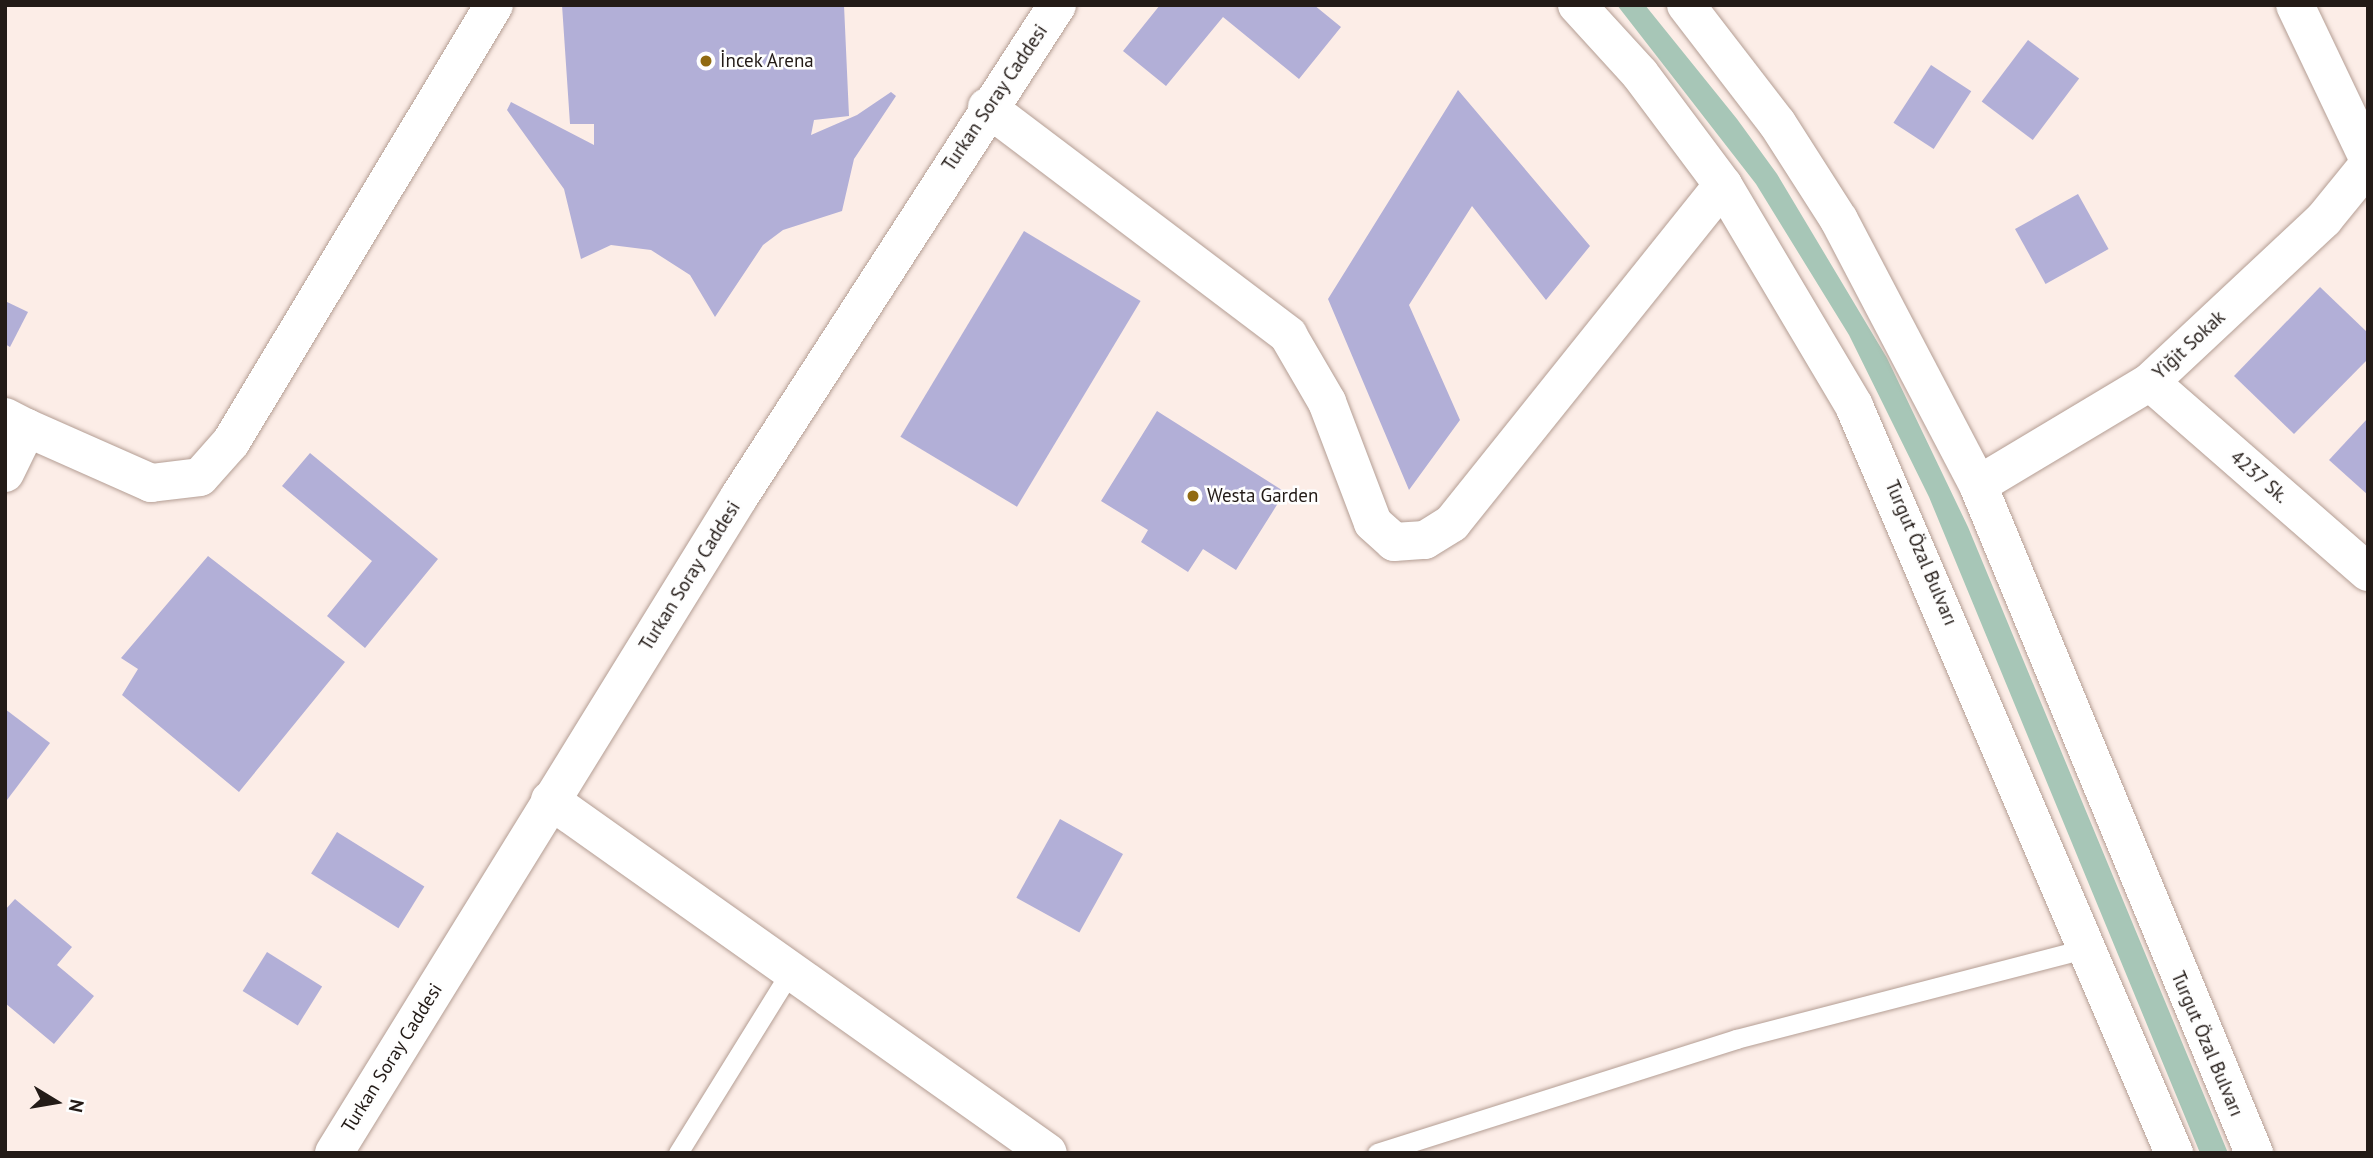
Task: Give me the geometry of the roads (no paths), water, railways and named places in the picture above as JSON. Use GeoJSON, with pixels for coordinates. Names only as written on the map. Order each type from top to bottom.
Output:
{"type":"FeatureCollection","features":[{"type":"Feature","properties":{"kind":"street"},"geometry":{"type":"LineString","coordinates":[[5,472],[16,423],[151,483],[200,477],[230,442],[494,5]]}},
{"type":"Feature","properties":{"kind":"street","name":"Turkan Soray Caddesi"},"geometry":{"type":"LineString","coordinates":[[334,1153],[551,800],[987,107],[1057,5]]}},
{"type":"Feature","properties":{"kind":"street","name":"Turgut Özal Bulvarı"},"geometry":{"type":"LineString","coordinates":[[1577,5],[1640,74],[1723,185],[1817,337],[1882,463],[2174,1153]]}},
{"type":"Feature","properties":{"kind":"street","name":"Turgut Özal Bulvarı"},"geometry":{"type":"LineString","coordinates":[[1686,5],[1777,123],[1839,220],[1978,485],[2254,1153]]}},
{"type":"Feature","properties":{"kind":"street"},"geometry":{"type":"LineString","coordinates":[[2295,5],[2368,158]]}},
{"type":"Feature","properties":{"kind":"street"},"geometry":{"type":"LineString","coordinates":[[987,107],[1287,335],[1327,402],[1373,523],[1394,542],[1425,540],[1452,523],[1723,185]]}},
{"type":"Feature","properties":{"kind":"street","name":"Yiğit Sokak"},"geometry":{"type":"LineString","coordinates":[[1978,485],[2150,382],[2324,219],[2368,165]]}},
{"type":"Feature","properties":{"kind":"street","name":"4237 Sk."},"geometry":{"type":"LineString","coordinates":[[2150,382],[2368,572]]}},
{"type":"Feature","properties":{"kind":"street"},"geometry":{"type":"LineString","coordinates":[[551,800],[1048,1153]]}},
{"type":"Feature","properties":{"kind":"lane"},"geometry":{"type":"LineString","coordinates":[[1377,1153],[1737,1039],[2085,948]]}},
{"type":"Feature","properties":{"kind":"lane"},"geometry":{"type":"LineString","coordinates":[[678,1153],[791,971]]}},
{"type":"Feature","properties":{"kind":"place","name":"İncek Arena"},"geometry":{"type":"Point","coordinates":[706,61]}},
{"type":"Feature","properties":{"kind":"place","name":"Westa Garden"},"geometry":{"type":"Point","coordinates":[1193,496]}}]}
